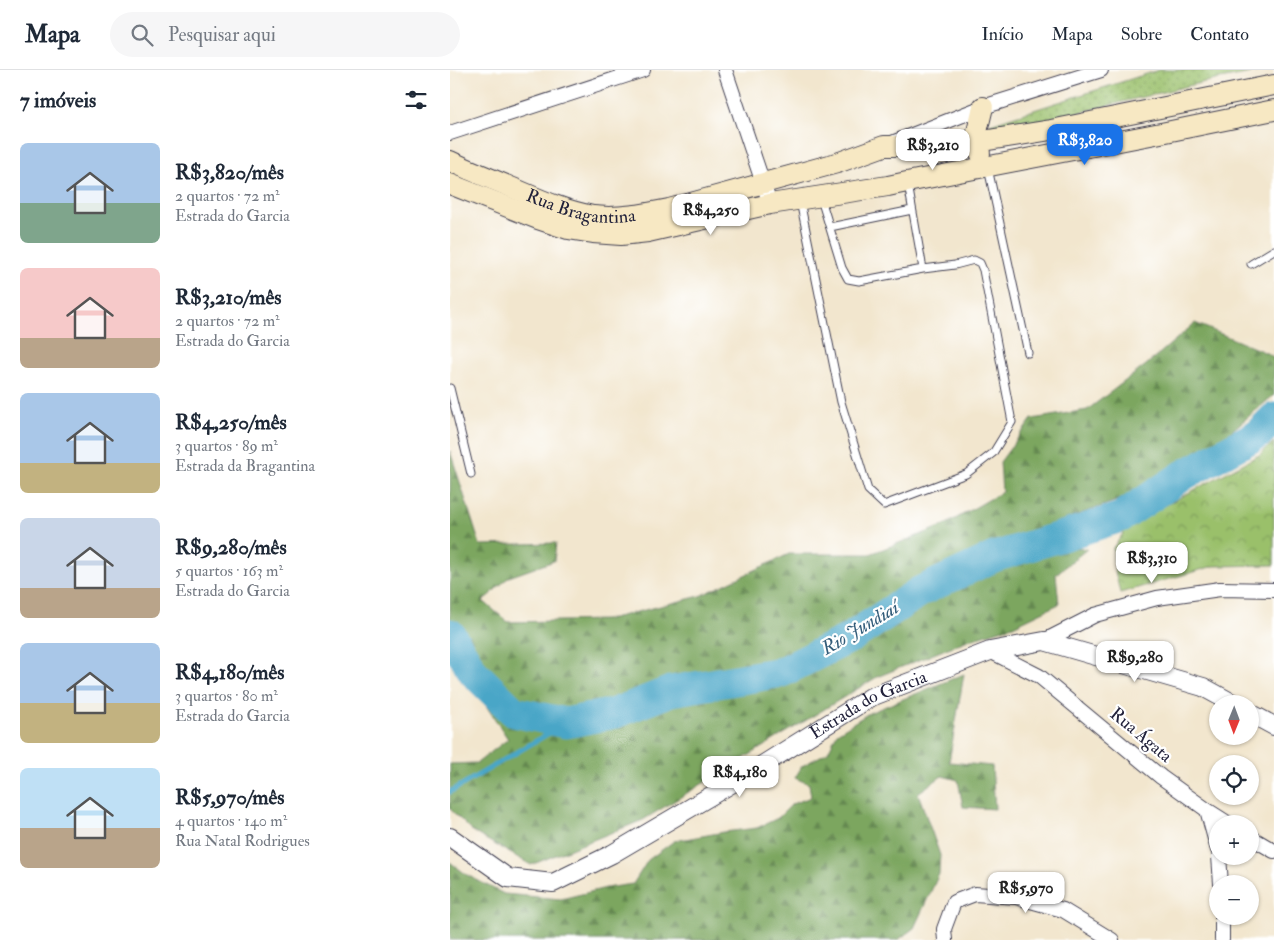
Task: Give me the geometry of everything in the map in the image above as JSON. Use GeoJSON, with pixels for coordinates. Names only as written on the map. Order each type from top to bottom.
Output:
{"type":"FeatureCollection","features":[{"type":"Feature","properties":{"kind":"main road","name":"Rua Bragantina"},"geometry":{"type":"LineString","coordinates":[[453,164],[571,211],[594,216],[623,217],[646,214],[837,163],[884,146],[922,146],[976,142],[1051,130],[1274,85]]}},
{"type":"Feature","properties":{"kind":"main road"},"geometry":{"type":"LineString","coordinates":[[983,107],[977,128],[976,142],[980,154],[988,167]]}},
{"type":"Feature","properties":{"kind":"main road"},"geometry":{"type":"LineString","coordinates":[[450,184],[568,229],[622,235],[648,232],[770,204],[898,184],[1274,110]]}},
{"type":"Feature","properties":{"kind":"main road"},"geometry":{"type":"LineString","coordinates":[[898,184],[919,159],[922,146]]}},
{"type":"Feature","properties":{"kind":"street"},"geometry":{"type":"LineString","coordinates":[[450,133],[643,70]]}},
{"type":"Feature","properties":{"kind":"street"},"geometry":{"type":"LineString","coordinates":[[725,70],[770,204]]}},
{"type":"Feature","properties":{"kind":"street"},"geometry":{"type":"LineString","coordinates":[[884,146],[983,107],[1101,70]]}},
{"type":"Feature","properties":{"kind":"street"},"geometry":{"type":"LineString","coordinates":[[1044,641],[1095,615],[1157,598],[1220,589],[1274,590]]}},
{"type":"Feature","properties":{"kind":"street","name":"Estrada do Garcia"},"geometry":{"type":"LineString","coordinates":[[450,837],[508,878],[553,883],[612,854],[748,774],[871,697],[990,651],[1044,641],[1203,686],[1218,695]]}},
{"type":"Feature","properties":{"kind":"street","name":"Rua Ágata"},"geometry":{"type":"LineString","coordinates":[[990,651],[1039,676],[1161,777],[1215,815]]}},
{"type":"Feature","properties":{"kind":"street"},"geometry":{"type":"LineString","coordinates":[[1259,718],[1274,726]]}},
{"type":"Feature","properties":{"kind":"street"},"geometry":{"type":"LineString","coordinates":[[1207,810],[1209,817]]}},
{"type":"Feature","properties":{"kind":"street"},"geometry":{"type":"LineString","coordinates":[[1259,842],[1274,851]]}},
{"type":"Feature","properties":{"kind":"street"},"geometry":{"type":"LineString","coordinates":[[945,940],[944,929],[954,902],[975,894],[1016,896],[1064,910],[1112,940]]}},
{"type":"Feature","properties":{"kind":"street"},"geometry":{"type":"LineString","coordinates":[[1222,925],[1222,940]]}},
{"type":"Feature","properties":{"kind":"lane"},"geometry":{"type":"LineString","coordinates":[[988,167],[1028,353]]}},
{"type":"Feature","properties":{"kind":"lane"},"geometry":{"type":"LineString","coordinates":[[898,184],[912,210],[923,269]]}},
{"type":"Feature","properties":{"kind":"lane"},"geometry":{"type":"LineString","coordinates":[[800,199],[841,402],[868,490],[884,505],[966,474],[993,453],[1012,422],[983,270],[980,263],[974,260],[859,282],[848,279],[842,268],[820,196]]}},
{"type":"Feature","properties":{"kind":"lane"},"geometry":{"type":"LineString","coordinates":[[830,227],[912,210]]}},
{"type":"Feature","properties":{"kind":"lane"},"geometry":{"type":"LineString","coordinates":[[1251,264],[1274,250]]}},
{"type":"Feature","properties":{"kind":"lane"},"geometry":{"type":"LineString","coordinates":[[450,388],[471,474]]}},
{"type":"Feature","properties":{"kind":"green space"},"geometry":{"type":"Polygon","coordinates":[[[1159,70],[1266,70],[1200,83],[991,134],[989,130],[990,124],[1159,70]]]}},
{"type":"Feature","properties":{"kind":"green space"},"geometry":{"type":"Polygon","coordinates":[[[1195,323],[1269,354],[1274,358],[1274,395],[1222,439],[1124,498],[1022,537],[1087,549],[1056,574],[1059,604],[1013,626],[968,640],[877,677],[643,820],[531,865],[473,832],[450,809],[450,764],[477,763],[508,739],[450,651],[450,451],[480,545],[556,543],[554,561],[509,577],[483,601],[508,622],[605,620],[700,596],[789,554],[870,554],[943,526],[1002,492],[1000,462],[1032,419],[1087,410],[1146,365],[1195,323]]]}},
{"type":"Feature","properties":{"kind":"green space"},"geometry":{"type":"Polygon","coordinates":[[[1274,442],[1274,565],[1214,566],[1120,593],[1115,571],[1113,548],[1129,525],[1259,455],[1274,442]]]}},
{"type":"Feature","properties":{"kind":"green space"},"geometry":{"type":"Polygon","coordinates":[[[964,674],[949,762],[992,766],[995,809],[963,807],[958,780],[942,776],[918,793],[940,855],[939,874],[914,928],[898,940],[450,940],[450,862],[467,875],[504,894],[561,899],[606,888],[633,884],[648,860],[674,841],[757,828],[778,818],[792,804],[811,797],[809,784],[795,778],[802,766],[828,752],[837,733],[869,713],[964,674]]]}},
{"type":"Feature","properties":{"kind":"waterway","name":"Rio Jundiaí"},"geometry":{"type":"LineString","coordinates":[[450,634],[474,673],[514,712],[566,723],[615,713],[671,691],[782,672],[850,638],[921,591],[994,557],[1121,517],[1184,475],[1258,434],[1274,418]]}},
{"type":"Feature","properties":{"kind":"waterway"},"geometry":{"type":"LineString","coordinates":[[450,792],[566,723]]}}]}
